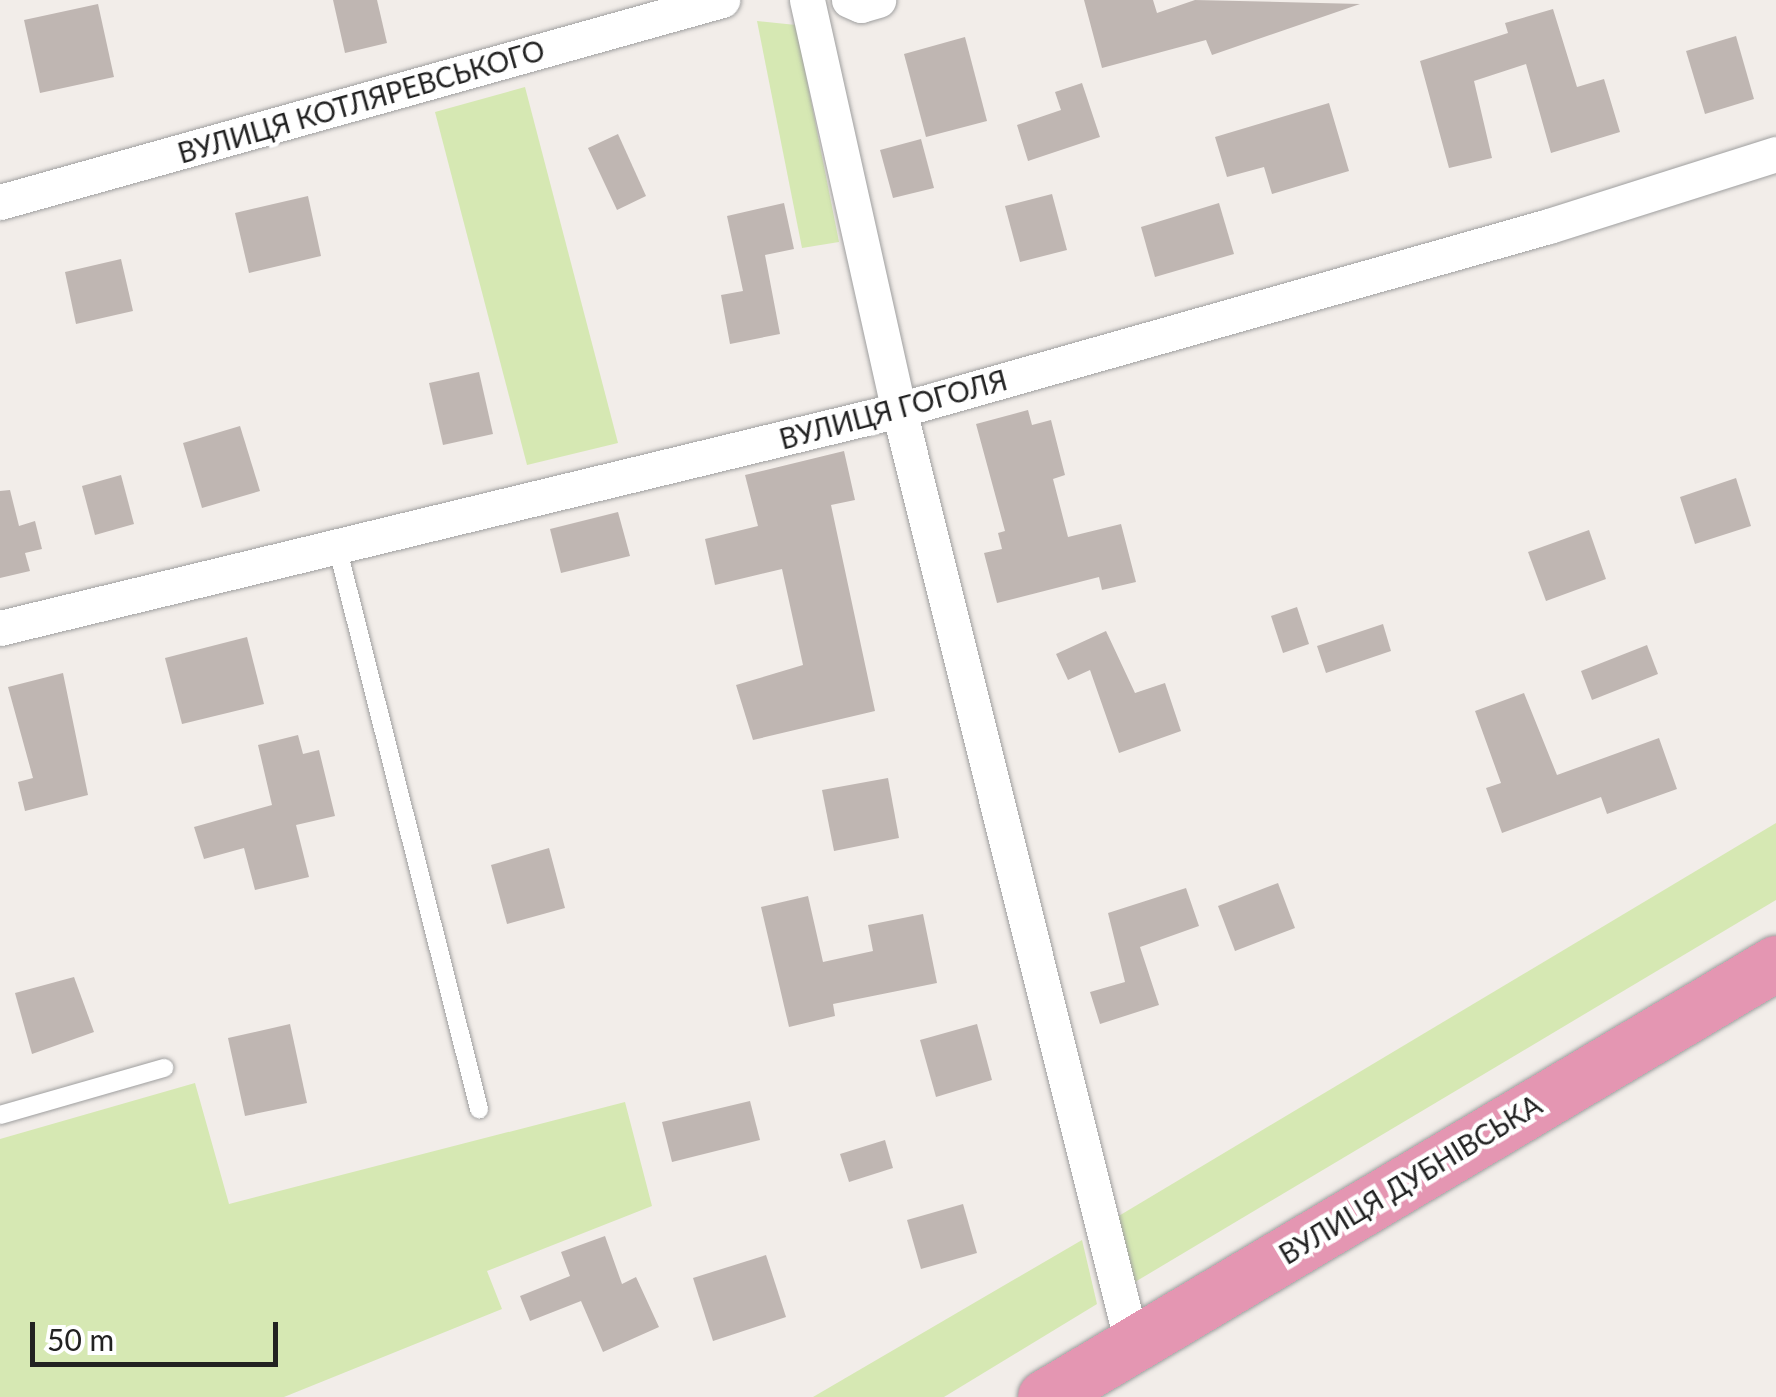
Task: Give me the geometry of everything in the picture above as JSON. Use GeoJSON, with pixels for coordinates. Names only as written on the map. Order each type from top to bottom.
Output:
{"type":"FeatureCollection","features":[{"type":"Feature","properties":{"kind":"highway","name":"ВУЛИЦЯ ДУБНІВСЬКА"},"geometry":{"type":"LineString","coordinates":[[1046,1397],[1776,963]]}},
{"type":"Feature","properties":{"kind":"street","name":"ВУЛИЦЯ КОТЛЯРЕВСЬКОГО"},"geometry":{"type":"LineString","coordinates":[[0,202],[722,0]]}},
{"type":"Feature","properties":{"kind":"street"},"geometry":{"type":"LineString","coordinates":[[807,0],[899,410],[1132,1344]]}},
{"type":"Feature","properties":{"kind":"street"},"geometry":{"type":"LineString","coordinates":[[850,0],[861,5],[878,0]]}},
{"type":"Feature","properties":{"kind":"street","name":"ВУЛИЦЯ ГОГОЛЯ"},"geometry":{"type":"LineString","coordinates":[[0,628],[899,410],[1549,226],[1776,154]]}},
{"type":"Feature","properties":{"kind":"lane"},"geometry":{"type":"LineString","coordinates":[[337,546],[479,1109]]}},
{"type":"Feature","properties":{"kind":"lane"},"geometry":{"type":"LineString","coordinates":[[0,1115],[164,1068]]}},
{"type":"Feature","properties":{"kind":"green space"},"geometry":{"type":"Polygon","coordinates":[[[757,21],[796,25],[839,242],[802,248],[757,21]]]}},
{"type":"Feature","properties":{"kind":"green space"},"geometry":{"type":"Polygon","coordinates":[[[525,87],[618,443],[527,465],[435,112],[525,87]]]}},
{"type":"Feature","properties":{"kind":"green space"},"geometry":{"type":"Polygon","coordinates":[[[1776,823],[1776,900],[1135,1282],[1117,1217],[1776,823]]]}},
{"type":"Feature","properties":{"kind":"green space"},"geometry":{"type":"Polygon","coordinates":[[[195,1083],[229,1204],[625,1102],[652,1206],[487,1271],[502,1309],[284,1397],[0,1397],[0,1139],[195,1083]]]}},
{"type":"Feature","properties":{"kind":"green space"},"geometry":{"type":"Polygon","coordinates":[[[1082,1240],[1097,1304],[944,1397],[813,1397],[1082,1240]]]}},
{"type":"Feature","properties":{"kind":"building"},"geometry":{"type":"Polygon","coordinates":[[[333,0],[377,0],[387,43],[345,53],[333,0]]]}},
{"type":"Feature","properties":{"kind":"building"},"geometry":{"type":"Polygon","coordinates":[[[1084,0],[1153,0],[1157,13],[1195,0],[1360,4],[1212,55],[1206,40],[1102,68],[1084,0]]]}},
{"type":"Feature","properties":{"kind":"building"},"geometry":{"type":"Polygon","coordinates":[[[98,4],[114,77],[40,93],[24,20],[98,4]]]}},
{"type":"Feature","properties":{"kind":"building"},"geometry":{"type":"Polygon","coordinates":[[[1553,9],[1577,87],[1604,79],[1620,132],[1551,153],[1526,64],[1474,81],[1492,158],[1449,168],[1420,61],[1508,33],[1505,23],[1553,9]]]}},
{"type":"Feature","properties":{"kind":"building"},"geometry":{"type":"Polygon","coordinates":[[[1736,36],[1754,99],[1705,114],[1686,51],[1736,36]]]}},
{"type":"Feature","properties":{"kind":"building"},"geometry":{"type":"Polygon","coordinates":[[[965,37],[987,121],[926,137],[904,54],[965,37]]]}},
{"type":"Feature","properties":{"kind":"building"},"geometry":{"type":"Polygon","coordinates":[[[1082,83],[1100,137],[1028,161],[1017,125],[1061,110],[1055,92],[1082,83]]]}},
{"type":"Feature","properties":{"kind":"building"},"geometry":{"type":"Polygon","coordinates":[[[1329,103],[1349,171],[1272,194],[1264,167],[1227,177],[1215,137],[1329,103]]]}},
{"type":"Feature","properties":{"kind":"building"},"geometry":{"type":"Polygon","coordinates":[[[618,134],[646,196],[617,210],[588,148],[618,134]]]}},
{"type":"Feature","properties":{"kind":"building"},"geometry":{"type":"Polygon","coordinates":[[[921,139],[934,188],[893,198],[880,150],[921,139]]]}},
{"type":"Feature","properties":{"kind":"building"},"geometry":{"type":"Polygon","coordinates":[[[1052,194],[1067,250],[1020,262],[1005,206],[1052,194]]]}},
{"type":"Feature","properties":{"kind":"building"},"geometry":{"type":"Polygon","coordinates":[[[308,196],[321,256],[249,273],[235,213],[308,196]]]}},
{"type":"Feature","properties":{"kind":"building"},"geometry":{"type":"Polygon","coordinates":[[[784,203],[794,249],[765,255],[780,334],[730,344],[721,295],[743,291],[727,216],[784,203]]]}},
{"type":"Feature","properties":{"kind":"building"},"geometry":{"type":"Polygon","coordinates":[[[1219,203],[1234,254],[1155,277],[1141,227],[1219,203]]]}},
{"type":"Feature","properties":{"kind":"building"},"geometry":{"type":"Polygon","coordinates":[[[121,259],[133,311],[76,324],[65,272],[121,259]]]}},
{"type":"Feature","properties":{"kind":"building"},"geometry":{"type":"Polygon","coordinates":[[[479,372],[493,434],[443,445],[429,383],[479,372]]]}},
{"type":"Feature","properties":{"kind":"building"},"geometry":{"type":"Polygon","coordinates":[[[1028,410],[1032,425],[1051,420],[1065,475],[1053,479],[1068,537],[1121,524],[1136,582],[1102,590],[1099,577],[997,603],[984,553],[1002,549],[998,533],[1005,531],[976,424],[1028,410]]]}},
{"type":"Feature","properties":{"kind":"building"},"geometry":{"type":"Polygon","coordinates":[[[240,426],[260,491],[202,508],[183,443],[240,426]]]}},
{"type":"Feature","properties":{"kind":"building"},"geometry":{"type":"Polygon","coordinates":[[[844,451],[855,500],[831,505],[875,711],[753,740],[736,685],[803,665],[782,569],[715,585],[705,539],[758,526],[745,475],[844,451]]]}},
{"type":"Feature","properties":{"kind":"building"},"geometry":{"type":"Polygon","coordinates":[[[121,475],[134,524],[95,535],[82,486],[121,475]]]}},
{"type":"Feature","properties":{"kind":"building"},"geometry":{"type":"Polygon","coordinates":[[[1736,478],[1751,526],[1695,544],[1680,497],[1736,478]]]}},
{"type":"Feature","properties":{"kind":"building"},"geometry":{"type":"Polygon","coordinates":[[[10,490],[19,526],[35,521],[42,549],[25,553],[30,571],[0,578],[0,491],[10,490]]]}},
{"type":"Feature","properties":{"kind":"building"},"geometry":{"type":"Polygon","coordinates":[[[618,512],[630,556],[561,573],[550,529],[618,512]]]}},
{"type":"Feature","properties":{"kind":"building"},"geometry":{"type":"Polygon","coordinates":[[[1589,530],[1606,579],[1546,601],[1528,552],[1589,530]]]}},
{"type":"Feature","properties":{"kind":"building"},"geometry":{"type":"Polygon","coordinates":[[[1297,607],[1309,644],[1283,653],[1271,616],[1297,607]]]}},
{"type":"Feature","properties":{"kind":"building"},"geometry":{"type":"Polygon","coordinates":[[[1383,624],[1391,651],[1326,673],[1317,646],[1383,624]]]}},
{"type":"Feature","properties":{"kind":"building"},"geometry":{"type":"Polygon","coordinates":[[[1106,631],[1135,693],[1165,683],[1181,731],[1119,753],[1090,670],[1068,680],[1056,654],[1106,631]]]}},
{"type":"Feature","properties":{"kind":"building"},"geometry":{"type":"Polygon","coordinates":[[[247,637],[264,704],[182,724],[165,658],[247,637]]]}},
{"type":"Feature","properties":{"kind":"building"},"geometry":{"type":"Polygon","coordinates":[[[1647,645],[1658,674],[1592,700],[1581,671],[1647,645]]]}},
{"type":"Feature","properties":{"kind":"building"},"geometry":{"type":"Polygon","coordinates":[[[63,673],[88,795],[25,811],[18,782],[33,778],[8,687],[63,673]]]}},
{"type":"Feature","properties":{"kind":"building"},"geometry":{"type":"Polygon","coordinates":[[[1524,693],[1557,775],[1659,738],[1677,789],[1607,814],[1601,797],[1502,833],[1486,788],[1501,783],[1475,711],[1524,693]]]}},
{"type":"Feature","properties":{"kind":"building"},"geometry":{"type":"Polygon","coordinates":[[[298,735],[303,754],[319,750],[335,816],[296,825],[309,877],[255,890],[244,848],[204,859],[194,827],[272,805],[258,745],[298,735]]]}},
{"type":"Feature","properties":{"kind":"building"},"geometry":{"type":"Polygon","coordinates":[[[888,778],[899,838],[834,851],[822,790],[888,778]]]}},
{"type":"Feature","properties":{"kind":"building"},"geometry":{"type":"Polygon","coordinates":[[[549,848],[565,908],[507,924],[491,865],[549,848]]]}},
{"type":"Feature","properties":{"kind":"building"},"geometry":{"type":"Polygon","coordinates":[[[1278,883],[1295,928],[1235,951],[1218,906],[1278,883]]]}},
{"type":"Feature","properties":{"kind":"building"},"geometry":{"type":"Polygon","coordinates":[[[1186,888],[1199,926],[1140,947],[1159,1005],[1100,1024],[1090,992],[1125,982],[1108,913],[1186,888]]]}},
{"type":"Feature","properties":{"kind":"building"},"geometry":{"type":"Polygon","coordinates":[[[808,896],[823,962],[873,951],[868,925],[923,914],[937,983],[833,1004],[835,1016],[789,1027],[761,907],[808,896]]]}},
{"type":"Feature","properties":{"kind":"building"},"geometry":{"type":"Polygon","coordinates":[[[74,977],[94,1032],[32,1054],[15,993],[74,977]]]}},
{"type":"Feature","properties":{"kind":"building"},"geometry":{"type":"Polygon","coordinates":[[[290,1024],[307,1103],[245,1116],[228,1038],[290,1024]]]}},
{"type":"Feature","properties":{"kind":"building"},"geometry":{"type":"Polygon","coordinates":[[[977,1024],[992,1080],[936,1097],[920,1040],[977,1024]]]}},
{"type":"Feature","properties":{"kind":"building"},"geometry":{"type":"Polygon","coordinates":[[[750,1101],[760,1140],[672,1162],[662,1122],[750,1101]]]}},
{"type":"Feature","properties":{"kind":"building"},"geometry":{"type":"Polygon","coordinates":[[[885,1140],[893,1168],[849,1182],[840,1154],[885,1140]]]}},
{"type":"Feature","properties":{"kind":"building"},"geometry":{"type":"Polygon","coordinates":[[[963,1204],[977,1253],[921,1269],[907,1220],[963,1204]]]}},
{"type":"Feature","properties":{"kind":"building"},"geometry":{"type":"Polygon","coordinates":[[[605,1236],[622,1284],[636,1277],[659,1327],[603,1352],[581,1301],[530,1321],[520,1296],[570,1276],[561,1252],[605,1236]]]}},
{"type":"Feature","properties":{"kind":"building"},"geometry":{"type":"Polygon","coordinates":[[[766,1255],[786,1317],[713,1341],[693,1278],[766,1255]]]}}]}
